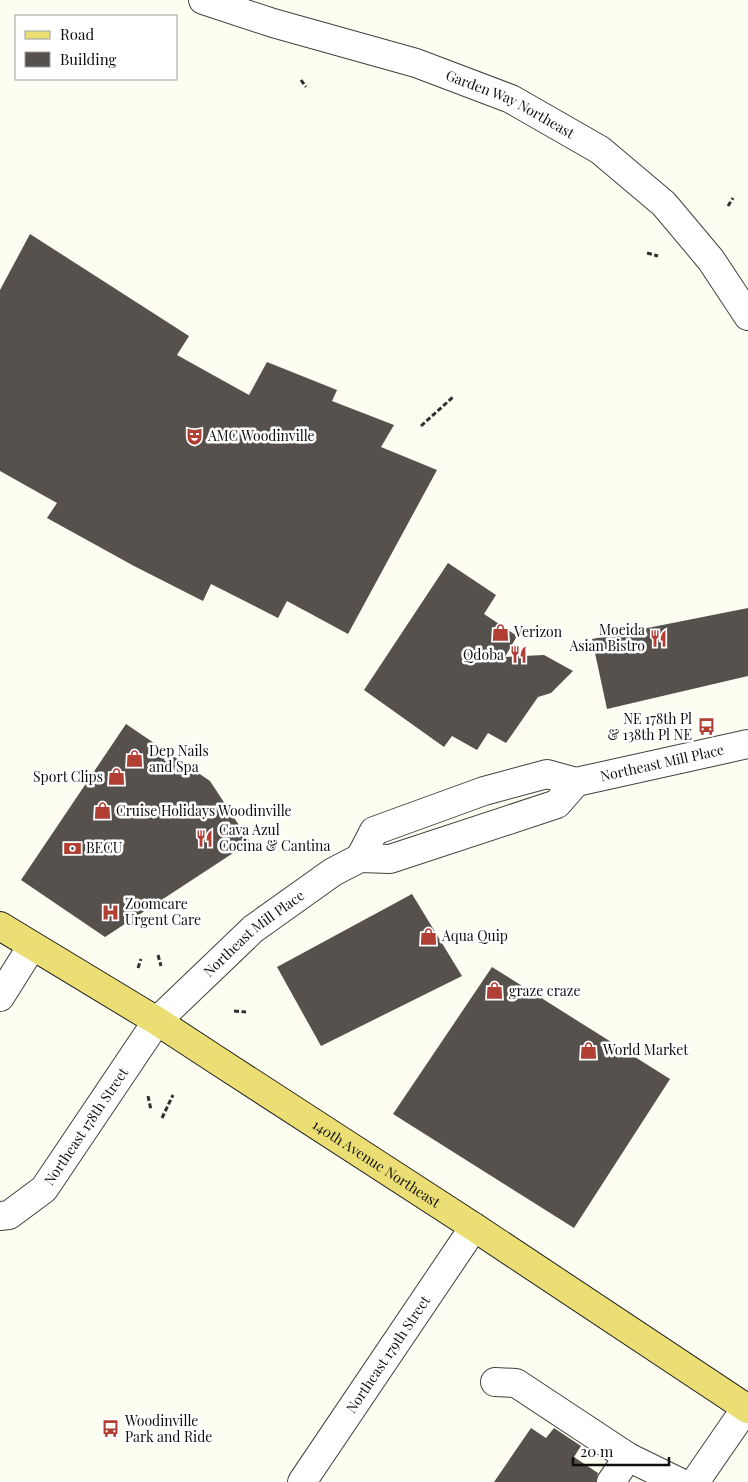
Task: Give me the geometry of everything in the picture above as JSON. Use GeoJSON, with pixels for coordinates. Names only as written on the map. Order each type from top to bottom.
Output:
{"type":"FeatureCollection","features":[{"type":"Feature","properties":{"kind":"main road","name":"140th Avenue Northeast"},"geometry":{"type":"LineString","coordinates":[[0,926],[157,1021],[474,1227],[747,1408]]}},
{"type":"Feature","properties":{"kind":"street","name":"Garden Way Northeast"},"geometry":{"type":"LineString","coordinates":[[203,0],[272,23],[416,63],[511,99],[600,150],[664,204],[710,260],[748,316]]}},
{"type":"Feature","properties":{"kind":"street","name":"Northeast Mill Place"},"geometry":{"type":"LineString","coordinates":[[157,1021],[253,929],[333,872],[360,858],[374,831],[484,791],[547,774],[576,782],[748,744]]}},
{"type":"Feature","properties":{"kind":"street"},"geometry":{"type":"LineString","coordinates":[[0,997],[32,946]]}},
{"type":"Feature","properties":{"kind":"street","name":"Northeast 178th Street"},"geometry":{"type":"LineString","coordinates":[[0,1216],[9,1215],[44,1189],[157,1021]]}},
{"type":"Feature","properties":{"kind":"street","name":"Northeast 179th Street"},"geometry":{"type":"LineString","coordinates":[[307,1480],[474,1227]]}},
{"type":"Feature","properties":{"kind":"street"},"geometry":{"type":"LineString","coordinates":[[495,1382],[516,1383],[628,1457],[679,1482]]}},
{"type":"Feature","properties":{"kind":"street"},"geometry":{"type":"LineString","coordinates":[[695,1482],[747,1408]]}},
{"type":"Feature","properties":{"kind":"street"},"geometry":{"type":"LineString","coordinates":[[611,1482],[628,1457]]}},
{"type":"Feature","properties":{"kind":"path"},"geometry":{"type":"LineString","coordinates":[[301,80],[306,87]]}},
{"type":"Feature","properties":{"kind":"path"},"geometry":{"type":"LineString","coordinates":[[728,206],[733,198]]}},
{"type":"Feature","properties":{"kind":"path"},"geometry":{"type":"LineString","coordinates":[[647,253],[658,256]]}},
{"type":"Feature","properties":{"kind":"path"},"geometry":{"type":"LineString","coordinates":[[420,426],[453,397]]}},
{"type":"Feature","properties":{"kind":"path"},"geometry":{"type":"LineString","coordinates":[[158,955],[161,966]]}},
{"type":"Feature","properties":{"kind":"path"},"geometry":{"type":"LineString","coordinates":[[138,968],[141,959]]}},
{"type":"Feature","properties":{"kind":"path"},"geometry":{"type":"LineString","coordinates":[[234,1011],[246,1012]]}},
{"type":"Feature","properties":{"kind":"path"},"geometry":{"type":"LineString","coordinates":[[162,1118],[173,1095]]}},
{"type":"Feature","properties":{"kind":"path"},"geometry":{"type":"LineString","coordinates":[[148,1096],[152,1110]]}},
{"type":"Feature","properties":{"kind":"building","name":"AMC Woodinville"},"geometry":{"type":"Polygon","coordinates":[[[30,234],[189,336],[177,355],[249,395],[267,362],[337,390],[332,401],[394,425],[381,447],[437,470],[348,634],[287,601],[278,618],[211,584],[203,601],[134,566],[47,518],[57,503],[0,471],[0,290],[30,234]]]}},
{"type":"Feature","properties":{"kind":"building"},"geometry":{"type":"Polygon","coordinates":[[[448,563],[496,595],[484,614],[517,636],[505,657],[544,655],[573,671],[551,693],[538,697],[506,743],[488,733],[477,750],[452,736],[444,747],[364,690],[448,563]]]}},
{"type":"Feature","properties":{"kind":"building"},"geometry":{"type":"Polygon","coordinates":[[[748,608],[748,676],[607,709],[592,639],[748,608]]]}},
{"type":"Feature","properties":{"kind":"building"},"geometry":{"type":"Polygon","coordinates":[[[126,724],[210,781],[250,842],[105,937],[21,880],[126,724]]]}},
{"type":"Feature","properties":{"kind":"building"},"geometry":{"type":"Polygon","coordinates":[[[412,894],[462,976],[321,1046],[277,967],[412,894]]]}},
{"type":"Feature","properties":{"kind":"building"},"geometry":{"type":"Polygon","coordinates":[[[492,967],[670,1079],[574,1228],[393,1114],[492,967]]]}},
{"type":"Feature","properties":{"kind":"building"},"geometry":{"type":"Polygon","coordinates":[[[531,1428],[546,1438],[554,1428],[581,1446],[574,1457],[598,1473],[596,1482],[494,1482],[531,1428]]]}},
{"type":"Feature","properties":{"kind":"place","name":"AMC Woodinville"},"geometry":{"type":"Point","coordinates":[194,436]}},
{"type":"Feature","properties":{"kind":"place","name":"Verizon"},"geometry":{"type":"Point","coordinates":[500,632]}},
{"type":"Feature","properties":{"kind":"place","name":"Moeida Asian Bistro"},"geometry":{"type":"Point","coordinates":[659,638]}},
{"type":"Feature","properties":{"kind":"place","name":"Qdoba"},"geometry":{"type":"Point","coordinates":[518,655]}},
{"type":"Feature","properties":{"kind":"place","name":"NE 178th Pl & 138th Pl NE"},"geometry":{"type":"Point","coordinates":[706,727]}},
{"type":"Feature","properties":{"kind":"place","name":"Dep Nails and Spa"},"geometry":{"type":"Point","coordinates":[135,759]}},
{"type":"Feature","properties":{"kind":"place","name":"Sport Clips"},"geometry":{"type":"Point","coordinates":[117,777]}},
{"type":"Feature","properties":{"kind":"place","name":"Cruise Holidays Woodinville"},"geometry":{"type":"Point","coordinates":[102,811]}},
{"type":"Feature","properties":{"kind":"place","name":"Cava Azul Cocina & Cantina"},"geometry":{"type":"Point","coordinates":[205,838]}},
{"type":"Feature","properties":{"kind":"place","name":"BECU"},"geometry":{"type":"Point","coordinates":[72,848]}},
{"type":"Feature","properties":{"kind":"place","name":"Zoomcare Urgent Care"},"geometry":{"type":"Point","coordinates":[111,912]}},
{"type":"Feature","properties":{"kind":"place","name":"Aqua Quip"},"geometry":{"type":"Point","coordinates":[428,936]}},
{"type":"Feature","properties":{"kind":"place","name":"graze craze"},"geometry":{"type":"Point","coordinates":[495,991]}},
{"type":"Feature","properties":{"kind":"place","name":"World Market"},"geometry":{"type":"Point","coordinates":[589,1050]}},
{"type":"Feature","properties":{"kind":"place","name":"Woodinville Park and Ride"},"geometry":{"type":"Point","coordinates":[111,1429]}}]}
